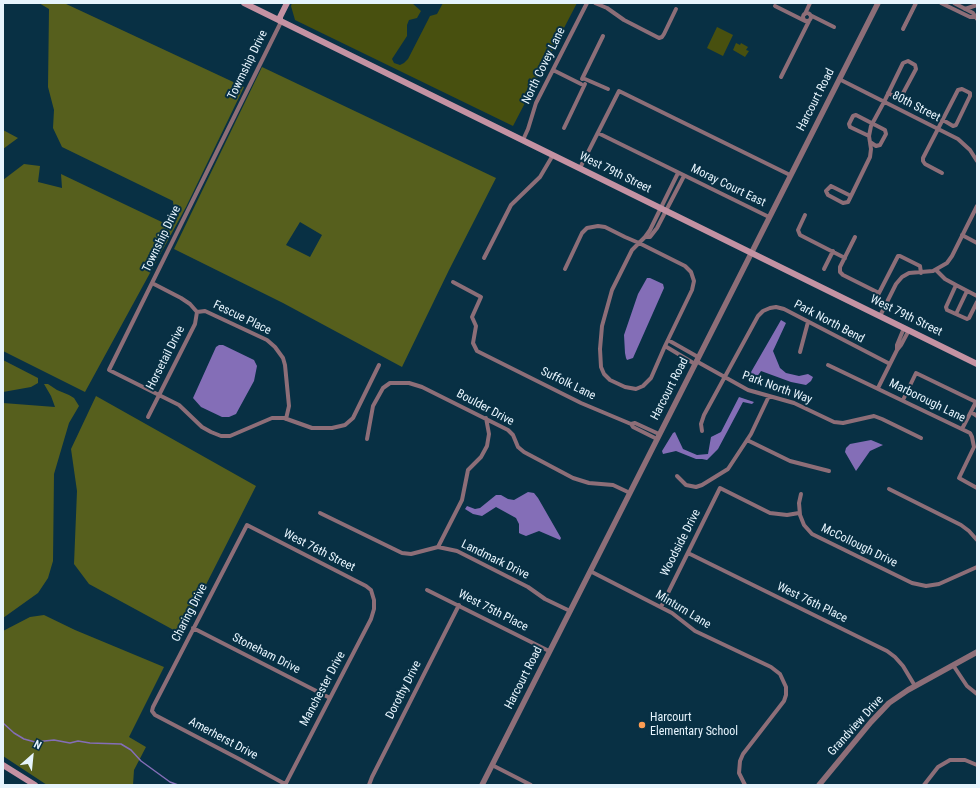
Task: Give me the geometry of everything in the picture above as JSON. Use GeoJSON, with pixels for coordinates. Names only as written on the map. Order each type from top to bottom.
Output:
{"type":"FeatureCollection","features":[{"type":"Feature","properties":{"kind":"main road","name":"West 79th Street"},"geometry":{"type":"LineString","coordinates":[[244,3],[977,364]]}},
{"type":"Feature","properties":{"kind":"main road"},"geometry":{"type":"LineString","coordinates":[[280,21],[280,17],[287,3]]}},
{"type":"Feature","properties":{"kind":"main road"},"geometry":{"type":"LineString","coordinates":[[3,765],[35,785]]}},
{"type":"Feature","properties":{"kind":"street","name":"North Covey Lane"},"geometry":{"type":"LineString","coordinates":[[523,140],[536,103],[587,3]]}},
{"type":"Feature","properties":{"kind":"street"},"geometry":{"type":"LineString","coordinates":[[595,3],[607,8],[624,20],[660,38],[662,37],[676,9]]}},
{"type":"Feature","properties":{"kind":"street"},"geometry":{"type":"LineString","coordinates":[[807,21],[803,17],[810,3]]}},
{"type":"Feature","properties":{"kind":"street","name":"Harcourt Road"},"geometry":{"type":"LineString","coordinates":[[482,785],[878,3]]}},
{"type":"Feature","properties":{"kind":"street"},"geometry":{"type":"LineString","coordinates":[[903,29],[916,3]]}},
{"type":"Feature","properties":{"kind":"street"},"geometry":{"type":"LineString","coordinates":[[941,3],[970,17],[976,18]]}},
{"type":"Feature","properties":{"kind":"street"},"geometry":{"type":"LineString","coordinates":[[954,3],[973,13],[976,18]]}},
{"type":"Feature","properties":{"kind":"street"},"geometry":{"type":"LineString","coordinates":[[965,9],[977,5]]}},
{"type":"Feature","properties":{"kind":"street"},"geometry":{"type":"LineString","coordinates":[[775,6],[807,21]]}},
{"type":"Feature","properties":{"kind":"street"},"geometry":{"type":"LineString","coordinates":[[805,14],[834,27]]}},
{"type":"Feature","properties":{"kind":"street"},"geometry":{"type":"LineString","coordinates":[[781,77],[807,21],[811,18],[810,15]]}},
{"type":"Feature","properties":{"kind":"street","name":"Towmship Drive"},"geometry":{"type":"LineString","coordinates":[[234,117],[280,24],[280,21]]}},
{"type":"Feature","properties":{"kind":"street"},"geometry":{"type":"LineString","coordinates":[[564,128],[583,84],[587,82],[584,79],[603,36]]}},
{"type":"Feature","properties":{"kind":"street"},"geometry":{"type":"LineString","coordinates":[[851,196],[831,186],[826,191],[828,195],[843,203],[848,202],[851,196],[870,157],[871,151],[869,136],[873,123],[884,102],[888,93],[904,62],[908,61],[915,65],[916,69],[902,97],[898,98],[888,93]]}},
{"type":"Feature","properties":{"kind":"street"},"geometry":{"type":"LineString","coordinates":[[553,70],[583,84]]}},
{"type":"Feature","properties":{"kind":"street"},"geometry":{"type":"LineString","coordinates":[[584,79],[608,89]]}},
{"type":"Feature","properties":{"kind":"street","name":"80th Street"},"geometry":{"type":"LineString","coordinates":[[839,79],[963,143],[970,150],[977,161]]}},
{"type":"Feature","properties":{"kind":"street"},"geometry":{"type":"LineString","coordinates":[[942,173],[925,164],[923,158],[958,90],[962,89],[970,93],[970,96],[956,125],[953,126],[943,120]]}},
{"type":"Feature","properties":{"kind":"street"},"geometry":{"type":"LineString","coordinates":[[580,168],[619,91],[790,176]]}},
{"type":"Feature","properties":{"kind":"street"},"geometry":{"type":"LineString","coordinates":[[869,136],[850,127],[849,123],[853,116],[856,114],[884,129],[886,133],[879,145],[876,146],[870,142]]}},
{"type":"Feature","properties":{"kind":"street","name":"Township Drive"},"geometry":{"type":"LineString","coordinates":[[159,395],[108,370],[234,117]]}},
{"type":"Feature","properties":{"kind":"street","name":"Moray Court East"},"geometry":{"type":"LineString","coordinates":[[598,133],[769,217]]}},
{"type":"Feature","properties":{"kind":"street"},"geometry":{"type":"LineString","coordinates":[[484,258],[511,205],[540,178],[553,155]]}},
{"type":"Feature","properties":{"kind":"street"},"geometry":{"type":"LineString","coordinates":[[565,269],[581,235],[588,228],[594,226],[605,227],[639,244],[685,266],[690,270],[694,282],[692,290],[648,382],[643,386],[638,388],[626,387],[610,380],[603,372],[600,334],[604,314],[613,288],[630,253],[639,244],[645,237],[650,237],[654,233],[678,173]]}},
{"type":"Feature","properties":{"kind":"street"},"geometry":{"type":"LineString","coordinates":[[664,209],[684,176]]}},
{"type":"Feature","properties":{"kind":"street"},"geometry":{"type":"LineString","coordinates":[[880,316],[899,280],[909,273],[921,273],[936,270],[949,260],[977,206]]}},
{"type":"Feature","properties":{"kind":"street"},"geometry":{"type":"LineString","coordinates":[[805,215],[798,230],[800,234],[845,258]]}},
{"type":"Feature","properties":{"kind":"street"},"geometry":{"type":"LineString","coordinates":[[962,235],[977,243]]}},
{"type":"Feature","properties":{"kind":"street"},"geometry":{"type":"LineString","coordinates":[[855,237],[840,268],[841,274],[879,293],[896,258],[899,256],[920,266],[921,273]]}},
{"type":"Feature","properties":{"kind":"street"},"geometry":{"type":"LineString","coordinates":[[824,269],[833,251]]}},
{"type":"Feature","properties":{"kind":"street"},"geometry":{"type":"LineString","coordinates":[[936,270],[946,279],[977,296]]}},
{"type":"Feature","properties":{"kind":"street","name":"Suffolk Lane"},"geometry":{"type":"LineString","coordinates":[[453,282],[481,297],[472,317],[476,328],[473,343],[477,351],[581,403],[631,424],[635,423],[658,437]]}},
{"type":"Feature","properties":{"kind":"street"},"geometry":{"type":"LineString","coordinates":[[152,283],[181,298],[190,304],[197,312]]}},
{"type":"Feature","properties":{"kind":"street"},"geometry":{"type":"LineString","coordinates":[[956,285],[946,307],[947,310],[968,319],[977,302]]}},
{"type":"Feature","properties":{"kind":"street"},"geometry":{"type":"LineString","coordinates":[[956,314],[967,291]]}},
{"type":"Feature","properties":{"kind":"street","name":"Park North Bend"},"geometry":{"type":"LineString","coordinates":[[702,431],[701,426],[703,417],[758,316],[763,311],[770,308],[778,308],[808,322],[890,364]]}},
{"type":"Feature","properties":{"kind":"street","name":"Fescue Place"},"geometry":{"type":"LineString","coordinates":[[197,312],[205,311],[267,340],[275,347],[283,358],[285,365],[289,406],[286,419]]}},
{"type":"Feature","properties":{"kind":"street","name":"Horsetail Drive"},"geometry":{"type":"LineString","coordinates":[[148,417],[195,324],[197,312]]}},
{"type":"Feature","properties":{"kind":"street"},"geometry":{"type":"LineString","coordinates":[[800,352],[808,322]]}},
{"type":"Feature","properties":{"kind":"street"},"geometry":{"type":"LineString","coordinates":[[878,388],[901,345],[907,329]]}},
{"type":"Feature","properties":{"kind":"street"},"geometry":{"type":"LineString","coordinates":[[668,340],[697,360]]}},
{"type":"Feature","properties":{"kind":"street"},"geometry":{"type":"LineString","coordinates":[[665,346],[697,360]]}},
{"type":"Feature","properties":{"kind":"street","name":"Park North Way"},"geometry":{"type":"LineString","coordinates":[[697,360],[725,378],[748,390],[794,403],[836,423],[843,423],[871,416],[878,417],[921,438]]}},
{"type":"Feature","properties":{"kind":"street"},"geometry":{"type":"LineString","coordinates":[[159,395],[179,405],[202,427],[221,436],[230,436],[272,418],[286,419],[312,428],[332,428],[345,425],[353,418],[379,365]]}},
{"type":"Feature","properties":{"kind":"street","name":"Marborough Lane"},"geometry":{"type":"LineString","coordinates":[[828,365],[962,429],[972,436],[974,445],[959,478],[977,488]]}},
{"type":"Feature","properties":{"kind":"street"},"geometry":{"type":"LineString","coordinates":[[903,400],[916,373],[976,402],[962,429]]}},
{"type":"Feature","properties":{"kind":"street","name":"Boulder Drive"},"geometry":{"type":"LineString","coordinates":[[367,439],[374,404],[381,390],[387,384],[399,382],[419,386],[486,418],[509,431],[513,435],[518,447],[524,452],[573,478],[585,483],[613,485],[630,493]]}},
{"type":"Feature","properties":{"kind":"street"},"geometry":{"type":"LineString","coordinates":[[677,476],[681,481],[690,486],[696,487],[728,469],[747,440],[770,396]]}},
{"type":"Feature","properties":{"kind":"street"},"geometry":{"type":"LineString","coordinates":[[971,412],[977,416]]}},
{"type":"Feature","properties":{"kind":"street"},"geometry":{"type":"LineString","coordinates":[[320,513],[402,553],[412,554],[438,547],[462,500],[468,470],[481,457],[486,448],[489,434],[486,418]]}},
{"type":"Feature","properties":{"kind":"street"},"geometry":{"type":"LineString","coordinates":[[747,440],[790,461],[829,470]]}},
{"type":"Feature","properties":{"kind":"street","name":"Woodside Drive"},"geometry":{"type":"LineString","coordinates":[[661,607],[720,488],[770,513],[787,515],[799,513]]}},
{"type":"Feature","properties":{"kind":"street"},"geometry":{"type":"LineString","coordinates":[[890,489],[961,525],[977,540]]}},
{"type":"Feature","properties":{"kind":"street"},"geometry":{"type":"LineString","coordinates":[[799,513],[801,494]]}},
{"type":"Feature","properties":{"kind":"street","name":"McCollough Drive"},"geometry":{"type":"LineString","coordinates":[[799,513],[806,528],[817,537],[918,585],[926,586],[939,584],[977,567]]}},
{"type":"Feature","properties":{"kind":"street","name":"West 76th Street"},"geometry":{"type":"LineString","coordinates":[[247,525],[366,586],[370,590],[374,601]]}},
{"type":"Feature","properties":{"kind":"street","name":"Charing Drive"},"geometry":{"type":"LineString","coordinates":[[152,712],[153,707],[193,628],[247,525]]}},
{"type":"Feature","properties":{"kind":"street","name":"Landmark Drive"},"geometry":{"type":"LineString","coordinates":[[438,547],[457,552],[528,587],[545,599],[570,610]]}},
{"type":"Feature","properties":{"kind":"street","name":"West 76th Place"},"geometry":{"type":"LineString","coordinates":[[688,552],[887,651],[903,666],[915,686]]}},
{"type":"Feature","properties":{"kind":"street","name":"Minturn Lane"},"geometry":{"type":"LineString","coordinates":[[590,571],[672,613],[696,632],[775,669],[780,674],[784,681],[786,693],[783,703],[741,759],[740,773],[746,785]]}},
{"type":"Feature","properties":{"kind":"street","name":"West 75th Place"},"geometry":{"type":"LineString","coordinates":[[427,590],[549,651]]}},
{"type":"Feature","properties":{"kind":"street","name":"Manchester Drive"},"geometry":{"type":"LineString","coordinates":[[285,785],[371,619],[374,609],[374,601]]}},
{"type":"Feature","properties":{"kind":"street","name":"Dorothy Drive"},"geometry":{"type":"LineString","coordinates":[[370,785],[372,777],[459,605]]}},
{"type":"Feature","properties":{"kind":"street","name":"Stoneham Drive"},"geometry":{"type":"LineString","coordinates":[[193,628],[330,698]]}},
{"type":"Feature","properties":{"kind":"street","name":"Grandview Drive"},"geometry":{"type":"LineString","coordinates":[[820,785],[878,714],[894,700],[915,686],[977,652]]}},
{"type":"Feature","properties":{"kind":"street"},"geometry":{"type":"LineString","coordinates":[[953,665],[967,686],[977,694]]}},
{"type":"Feature","properties":{"kind":"street","name":"Amerherst Drive"},"geometry":{"type":"LineString","coordinates":[[152,712],[155,715],[235,756],[285,785]]}},
{"type":"Feature","properties":{"kind":"street"},"geometry":{"type":"LineString","coordinates":[[924,785],[936,769],[950,760],[961,760],[977,765]]}},
{"type":"Feature","properties":{"kind":"street"},"geometry":{"type":"LineString","coordinates":[[492,765],[531,785]]}},
{"type":"Feature","properties":{"kind":"green space"},"geometry":{"type":"Polygon","coordinates":[[[39,3],[64,3],[244,87],[186,207],[85,392],[3,351],[3,180],[24,164],[40,166],[38,182],[62,188],[61,174],[166,224],[174,210],[173,201],[62,147],[53,128],[54,110],[48,87],[49,9],[39,3]]]}},
{"type":"Feature","properties":{"kind":"green space"},"geometry":{"type":"Polygon","coordinates":[[[292,3],[412,3],[421,11],[417,18],[409,20],[407,25],[407,36],[392,59],[394,63],[400,65],[408,59],[430,16],[437,14],[443,3],[577,3],[513,126],[295,20],[291,6],[292,3]]]}},
{"type":"Feature","properties":{"kind":"green space"},"geometry":{"type":"Polygon","coordinates":[[[717,27],[733,35],[723,56],[707,48],[717,27]]]}},
{"type":"Feature","properties":{"kind":"green space"},"geometry":{"type":"Polygon","coordinates":[[[736,43],[740,45],[741,43],[748,47],[746,50],[749,51],[745,57],[733,50],[736,43]]]}},
{"type":"Feature","properties":{"kind":"green space"},"geometry":{"type":"Polygon","coordinates":[[[262,67],[496,178],[402,367],[283,303],[174,249],[262,67]],[[300,222],[286,245],[310,257],[322,235],[300,222]]]}},
{"type":"Feature","properties":{"kind":"green space"},"geometry":{"type":"Polygon","coordinates":[[[3,130],[18,138],[3,149],[3,130]]]}},
{"type":"Feature","properties":{"kind":"green space"},"geometry":{"type":"Polygon","coordinates":[[[3,360],[38,378],[38,383],[31,387],[3,392],[3,360]]]}},
{"type":"Feature","properties":{"kind":"green space"},"geometry":{"type":"Polygon","coordinates":[[[44,384],[48,384],[74,398],[79,406],[69,423],[54,474],[53,561],[48,578],[38,593],[3,618],[3,403],[55,407],[44,384]]]}},
{"type":"Feature","properties":{"kind":"green space"},"geometry":{"type":"Polygon","coordinates":[[[96,396],[256,486],[181,634],[89,584],[74,564],[77,491],[71,449],[96,396]]]}},
{"type":"Feature","properties":{"kind":"green space"},"geometry":{"type":"Polygon","coordinates":[[[44,615],[75,630],[164,667],[129,737],[146,747],[134,770],[133,785],[47,785],[3,756],[3,631],[30,617],[44,615]]]}},
{"type":"Feature","properties":{"kind":"shaded area"},"geometry":{"type":"Polygon","coordinates":[[[647,278],[663,284],[664,288],[633,358],[627,360],[624,335],[638,294],[647,278]]]}},
{"type":"Feature","properties":{"kind":"shaded area"},"geometry":{"type":"Polygon","coordinates":[[[781,320],[786,323],[773,351],[780,368],[786,373],[799,376],[808,374],[813,377],[806,385],[791,382],[761,371],[754,382],[747,379],[781,320]]]}},
{"type":"Feature","properties":{"kind":"shaded area"},"geometry":{"type":"Polygon","coordinates":[[[223,345],[254,360],[257,366],[254,381],[236,414],[229,417],[222,417],[201,407],[193,398],[216,347],[223,345]]]}},
{"type":"Feature","properties":{"kind":"shaded area"},"geometry":{"type":"Polygon","coordinates":[[[739,397],[754,402],[752,404],[743,402],[718,449],[707,460],[696,459],[676,451],[663,454],[662,451],[675,432],[683,449],[697,455],[708,454],[711,437],[721,432],[739,397]]]}},
{"type":"Feature","properties":{"kind":"shaded area"},"geometry":{"type":"Polygon","coordinates":[[[871,440],[883,445],[870,451],[856,471],[845,452],[846,448],[850,444],[871,440]]]}},
{"type":"Feature","properties":{"kind":"shaded area"},"geometry":{"type":"Polygon","coordinates":[[[528,492],[534,493],[538,498],[561,538],[560,540],[539,531],[526,536],[519,533],[519,524],[516,518],[496,507],[482,516],[473,514],[465,509],[467,506],[475,509],[480,508],[496,495],[501,495],[508,499],[514,500],[528,492]]]}},
{"type":"Feature","properties":{"kind":"waterway"},"geometry":{"type":"LineString","coordinates":[[3,723],[14,733],[24,739],[35,742],[54,740],[70,743],[78,741],[121,744],[131,750],[141,761],[170,782],[178,785]]}},
{"type":"Feature","properties":{"kind":"place","name":"Harcourt Elementary School"},"geometry":{"type":"Point","coordinates":[642,725]}}]}
